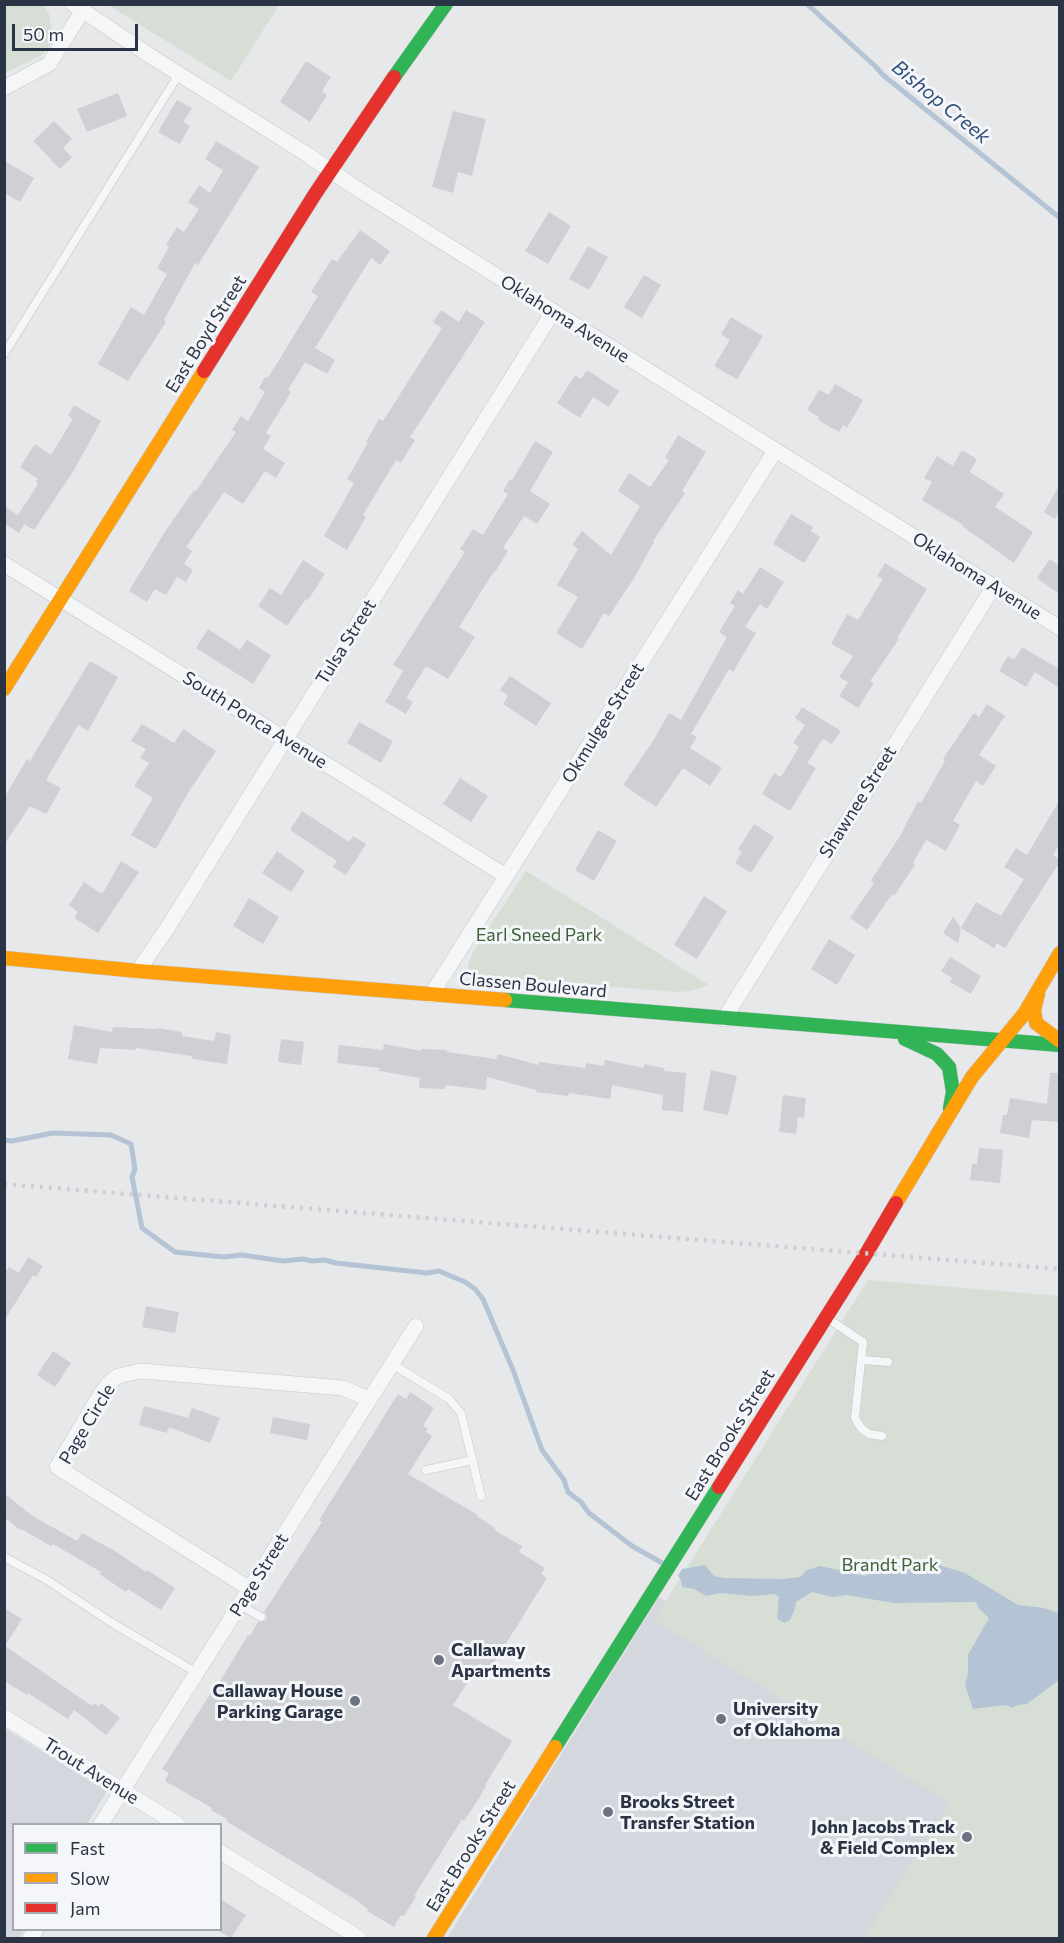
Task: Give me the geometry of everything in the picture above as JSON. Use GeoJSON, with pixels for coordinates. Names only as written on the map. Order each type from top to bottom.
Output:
{"type":"FeatureCollection","features":[{"type":"Feature","properties":{"kind":"street","name":"East Boyd Street"},"geometry":{"type":"LineString","coordinates":[[4,689],[331,171],[446,4]]}},
{"type":"Feature","properties":{"kind":"street","name":"Oklahoma Avenue"},"geometry":{"type":"LineString","coordinates":[[78,7],[331,171],[1059,628]]}},
{"type":"Feature","properties":{"kind":"street"},"geometry":{"type":"LineString","coordinates":[[4,87],[50,64],[78,7]]}},
{"type":"Feature","properties":{"kind":"street","name":"Tulsa Street"},"geometry":{"type":"LineString","coordinates":[[138,971],[554,312]]}},
{"type":"Feature","properties":{"kind":"street","name":"Okmulgee Street"},"geometry":{"type":"LineString","coordinates":[[431,995],[775,451]]}},
{"type":"Feature","properties":{"kind":"street","name":"South Ponca Avenue"},"geometry":{"type":"LineString","coordinates":[[4,564],[506,876]]}},
{"type":"Feature","properties":{"kind":"street","name":"Shawnee Street"},"geometry":{"type":"LineString","coordinates":[[723,1019],[994,586]]}},
{"type":"Feature","properties":{"kind":"street","name":"East Brooks Street"},"geometry":{"type":"LineString","coordinates":[[434,1938],[866,1254],[948,1114],[972,1077],[1024,1014],[1059,953]]}},
{"type":"Feature","properties":{"kind":"street","name":"Classen Boulevard"},"geometry":{"type":"LineString","coordinates":[[4,958],[723,1019],[1002,1041],[1059,1043]]}},
{"type":"Feature","properties":{"kind":"street"},"geometry":{"type":"LineString","coordinates":[[1039,987],[1034,1010],[1035,1021],[1059,1043]]}},
{"type":"Feature","properties":{"kind":"street"},"geometry":{"type":"LineString","coordinates":[[891,1032],[927,1049],[945,1062],[951,1073],[953,1092],[948,1114]]}},
{"type":"Feature","properties":{"kind":"street","name":"Page Street"},"geometry":{"type":"LineString","coordinates":[[102,1823],[416,1326]]}},
{"type":"Feature","properties":{"kind":"street","name":"Page Circle"},"geometry":{"type":"LineString","coordinates":[[250,1589],[57,1467],[100,1395],[118,1376],[141,1371],[343,1388],[369,1399]]}},
{"type":"Feature","properties":{"kind":"street","name":"Trout Avenue"},"geometry":{"type":"LineString","coordinates":[[4,1717],[175,1823]]}},
{"type":"Feature","properties":{"kind":"street"},"geometry":{"type":"LineString","coordinates":[[222,1853],[359,1938]]}},
{"type":"Feature","properties":{"kind":"lane"},"geometry":{"type":"LineString","coordinates":[[4,354],[179,74]]}},
{"type":"Feature","properties":{"kind":"lane"},"geometry":{"type":"LineString","coordinates":[[826,1317],[863,1342],[863,1360],[855,1418],[861,1428],[869,1434],[882,1436]]}},
{"type":"Feature","properties":{"kind":"lane"},"geometry":{"type":"LineString","coordinates":[[863,1360],[888,1362]]}},
{"type":"Feature","properties":{"kind":"lane"},"geometry":{"type":"LineString","coordinates":[[392,1364],[449,1399],[460,1413],[481,1496]]}},
{"type":"Feature","properties":{"kind":"lane"},"geometry":{"type":"LineString","coordinates":[[426,1470],[473,1460]]}},
{"type":"Feature","properties":{"kind":"lane"},"geometry":{"type":"LineString","coordinates":[[4,1557],[197,1673]]}},
{"type":"Feature","properties":{"kind":"lane"},"geometry":{"type":"LineString","coordinates":[[240,1605],[261,1617]]}},
{"type":"Feature","properties":{"kind":"shaded area","name":"University of Oklahoma"},"geometry":{"type":"Polygon","coordinates":[[[659,1597],[1059,1842],[1059,1938],[447,1938],[659,1597]]]}},
{"type":"Feature","properties":{"kind":"shaded area"},"geometry":{"type":"Polygon","coordinates":[[[4,1728],[107,1791],[88,1823],[12,1823],[12,1931],[23,1931],[19,1938],[5,1938],[4,1728]]]}},
{"type":"Feature","properties":{"kind":"green space"},"geometry":{"type":"Polygon","coordinates":[[[5,4],[43,5],[49,14],[52,33],[50,45],[42,55],[5,73],[5,4]]]}},
{"type":"Feature","properties":{"kind":"green space"},"geometry":{"type":"Polygon","coordinates":[[[279,4],[231,81],[108,5],[279,4]]]}},
{"type":"Feature","properties":{"kind":"green space","name":"Earl Sneed Park"},"geometry":{"type":"Polygon","coordinates":[[[526,871],[709,985],[691,991],[676,992],[472,975],[469,973],[468,965],[473,952],[526,871]]]}},
{"type":"Feature","properties":{"kind":"green space","name":"Brandt Park"},"geometry":{"type":"Polygon","coordinates":[[[868,1280],[1059,1296],[1059,1938],[864,1938],[949,1803],[654,1620],[868,1280]]]}},
{"type":"Feature","properties":{"kind":"water"},"geometry":{"type":"Polygon","coordinates":[[[894,1561],[929,1562],[965,1573],[1018,1605],[1044,1608],[1058,1613],[1060,1615],[1059,1680],[1027,1704],[1012,1708],[1006,1705],[973,1709],[965,1685],[968,1655],[989,1618],[979,1609],[976,1602],[894,1603],[846,1595],[833,1597],[812,1592],[796,1602],[790,1620],[785,1623],[777,1619],[779,1597],[775,1594],[752,1596],[720,1593],[706,1596],[694,1589],[682,1587],[678,1576],[682,1569],[705,1565],[714,1576],[724,1578],[800,1577],[807,1570],[820,1566],[865,1576],[894,1561]]]}},
{"type":"Feature","properties":{"kind":"building"},"geometry":{"type":"Polygon","coordinates":[[[306,61],[331,77],[322,91],[327,95],[310,122],[280,102],[306,61]]]}},
{"type":"Feature","properties":{"kind":"building"},"geometry":{"type":"Polygon","coordinates":[[[118,93],[127,116],[87,132],[77,109],[118,93]]]}},
{"type":"Feature","properties":{"kind":"building"},"geometry":{"type":"Polygon","coordinates":[[[177,100],[192,108],[183,122],[190,126],[180,144],[158,132],[177,100]]]}},
{"type":"Feature","properties":{"kind":"building"},"geometry":{"type":"Polygon","coordinates":[[[453,111],[486,119],[472,176],[458,172],[453,193],[432,187],[453,111]]]}},
{"type":"Feature","properties":{"kind":"building"},"geometry":{"type":"Polygon","coordinates":[[[54,121],[72,139],[63,148],[72,157],[60,169],[33,141],[54,121]]]}},
{"type":"Feature","properties":{"kind":"building"},"geometry":{"type":"Polygon","coordinates":[[[216,141],[259,167],[198,265],[195,263],[164,320],[166,322],[128,381],[98,364],[131,307],[144,315],[167,274],[157,268],[169,247],[166,245],[177,227],[184,232],[199,209],[188,202],[199,185],[210,193],[223,170],[205,159],[216,141]]]}},
{"type":"Feature","properties":{"kind":"building"},"geometry":{"type":"Polygon","coordinates":[[[4,161],[34,178],[20,202],[4,193],[4,161]]]}},
{"type":"Feature","properties":{"kind":"building"},"geometry":{"type":"Polygon","coordinates":[[[549,212],[571,226],[548,264],[525,251],[549,212]]]}},
{"type":"Feature","properties":{"kind":"building"},"geometry":{"type":"Polygon","coordinates":[[[360,230],[390,251],[380,265],[371,258],[315,348],[335,360],[327,374],[305,362],[288,390],[291,392],[266,433],[271,436],[263,449],[285,463],[276,478],[265,471],[243,504],[224,492],[186,547],[192,551],[184,564],[193,570],[186,582],[177,577],[166,595],[155,589],[147,602],[129,591],[166,530],[236,432],[232,430],[241,416],[248,421],[265,392],[259,388],[265,377],[268,378],[318,296],[311,292],[332,259],[337,262],[360,230]]]}},
{"type":"Feature","properties":{"kind":"building"},"geometry":{"type":"Polygon","coordinates":[[[588,246],[608,257],[589,290],[569,279],[588,246]]]}},
{"type":"Feature","properties":{"kind":"building"},"geometry":{"type":"Polygon","coordinates":[[[644,275],[661,285],[642,318],[624,307],[644,275]]]}},
{"type":"Feature","properties":{"kind":"building"},"geometry":{"type":"Polygon","coordinates":[[[441,310],[459,322],[466,310],[485,322],[410,437],[415,440],[401,463],[396,460],[363,515],[366,517],[347,550],[324,536],[354,483],[347,479],[379,419],[383,421],[442,328],[433,322],[441,310]]]}},
{"type":"Feature","properties":{"kind":"building"},"geometry":{"type":"Polygon","coordinates":[[[731,317],[763,336],[737,379],[714,366],[730,340],[721,334],[731,317]]]}},
{"type":"Feature","properties":{"kind":"building"},"geometry":{"type":"Polygon","coordinates":[[[587,370],[619,391],[609,407],[593,397],[580,418],[557,403],[575,375],[581,379],[587,370]]]}},
{"type":"Feature","properties":{"kind":"building"},"geometry":{"type":"Polygon","coordinates":[[[835,384],[863,400],[847,428],[843,425],[839,432],[818,420],[819,417],[807,410],[819,390],[829,395],[835,384]]]}},
{"type":"Feature","properties":{"kind":"building"},"geometry":{"type":"Polygon","coordinates":[[[74,405],[101,421],[74,470],[34,530],[24,524],[19,533],[4,523],[4,506],[18,515],[38,484],[36,482],[38,479],[20,467],[35,444],[51,455],[73,419],[68,416],[74,405]]]}},
{"type":"Feature","properties":{"kind":"building"},"geometry":{"type":"Polygon","coordinates":[[[678,435],[706,452],[682,491],[685,493],[653,541],[634,578],[609,616],[604,613],[582,649],[556,633],[578,597],[557,585],[578,549],[572,545],[582,531],[611,555],[640,506],[618,491],[629,473],[650,487],[669,460],[665,458],[678,435]]]}},
{"type":"Feature","properties":{"kind":"building"},"geometry":{"type":"Polygon","coordinates":[[[535,441],[553,452],[530,491],[550,504],[537,524],[524,516],[503,548],[508,551],[459,627],[475,637],[448,679],[426,666],[406,698],[413,702],[406,714],[385,702],[403,671],[393,665],[465,552],[460,549],[473,529],[483,535],[508,494],[503,491],[535,441]]]}},
{"type":"Feature","properties":{"kind":"building"},"geometry":{"type":"Polygon","coordinates":[[[962,450],[977,459],[970,472],[1004,494],[995,507],[1033,532],[1014,563],[963,525],[922,500],[932,482],[924,478],[937,456],[953,466],[962,450]]]}},
{"type":"Feature","properties":{"kind":"building"},"geometry":{"type":"Polygon","coordinates":[[[1059,486],[1059,511],[1055,519],[1044,512],[1059,486]]]}},
{"type":"Feature","properties":{"kind":"building"},"geometry":{"type":"Polygon","coordinates":[[[791,514],[813,527],[811,531],[820,537],[804,563],[773,544],[791,514]]]}},
{"type":"Feature","properties":{"kind":"building"},"geometry":{"type":"Polygon","coordinates":[[[1050,559],[1059,566],[1059,594],[1037,578],[1050,559]]]}},
{"type":"Feature","properties":{"kind":"building"},"geometry":{"type":"Polygon","coordinates":[[[303,560],[325,574],[287,626],[258,606],[270,588],[281,595],[303,560]]]}},
{"type":"Feature","properties":{"kind":"building"},"geometry":{"type":"Polygon","coordinates":[[[885,563],[927,589],[897,638],[899,639],[870,681],[874,683],[858,708],[839,696],[848,682],[839,677],[853,656],[831,644],[847,614],[858,620],[883,579],[877,576],[885,563]]]}},
{"type":"Feature","properties":{"kind":"building"},"geometry":{"type":"Polygon","coordinates":[[[760,567],[784,582],[767,609],[760,604],[745,627],[756,633],[733,672],[729,669],[691,734],[697,737],[690,748],[722,768],[710,786],[683,768],[656,807],[623,785],[669,713],[681,720],[727,637],[719,632],[735,606],[730,603],[738,590],[743,594],[760,567]]]}},
{"type":"Feature","properties":{"kind":"building"},"geometry":{"type":"Polygon","coordinates":[[[208,629],[240,650],[247,640],[271,655],[253,684],[196,648],[208,629]]]}},
{"type":"Feature","properties":{"kind":"building"},"geometry":{"type":"Polygon","coordinates":[[[1022,647],[1059,669],[1059,688],[1035,672],[1026,687],[999,671],[1008,656],[1014,660],[1022,647]]]}},
{"type":"Feature","properties":{"kind":"building"},"geometry":{"type":"Polygon","coordinates":[[[90,661],[118,677],[88,731],[78,725],[46,780],[61,788],[46,814],[30,806],[4,845],[4,798],[27,759],[30,761],[90,661]]]}},
{"type":"Feature","properties":{"kind":"building"},"geometry":{"type":"Polygon","coordinates":[[[510,676],[551,703],[536,726],[503,704],[508,696],[500,690],[510,676]]]}},
{"type":"Feature","properties":{"kind":"building"},"geometry":{"type":"Polygon","coordinates":[[[987,704],[1005,716],[979,755],[996,766],[983,786],[976,781],[953,821],[960,825],[946,851],[926,840],[913,863],[915,865],[867,930],[850,918],[874,883],[871,880],[900,836],[918,801],[921,803],[945,761],[943,759],[974,713],[979,717],[987,704]]]}},
{"type":"Feature","properties":{"kind":"building"},"geometry":{"type":"Polygon","coordinates":[[[802,707],[841,731],[832,744],[823,739],[807,763],[816,768],[790,811],[762,794],[774,773],[781,777],[799,747],[793,743],[805,725],[795,718],[802,707]]]}},
{"type":"Feature","properties":{"kind":"building"},"geometry":{"type":"Polygon","coordinates":[[[359,722],[393,741],[381,763],[347,743],[359,722]]]}},
{"type":"Feature","properties":{"kind":"building"},"geometry":{"type":"Polygon","coordinates":[[[142,724],[174,743],[183,729],[216,751],[188,793],[156,849],[131,835],[153,798],[134,786],[149,763],[140,758],[146,749],[131,741],[142,724]]]}},
{"type":"Feature","properties":{"kind":"building"},"geometry":{"type":"Polygon","coordinates":[[[460,778],[488,796],[471,822],[443,804],[460,778]]]}},
{"type":"Feature","properties":{"kind":"building"},"geometry":{"type":"Polygon","coordinates":[[[1059,801],[1059,845],[1053,855],[1059,859],[1059,863],[1005,948],[997,943],[994,948],[961,928],[976,902],[1001,916],[1024,879],[1004,867],[1016,848],[1027,855],[1059,801]]]}},
{"type":"Feature","properties":{"kind":"building"},"geometry":{"type":"Polygon","coordinates":[[[302,811],[349,842],[353,836],[366,844],[346,875],[333,867],[337,861],[290,830],[302,811]]]}},
{"type":"Feature","properties":{"kind":"building"},"geometry":{"type":"Polygon","coordinates":[[[754,824],[774,837],[751,873],[735,863],[742,852],[738,849],[754,824]]]}},
{"type":"Feature","properties":{"kind":"building"},"geometry":{"type":"Polygon","coordinates":[[[598,830],[617,841],[594,881],[575,870],[598,830]]]}},
{"type":"Feature","properties":{"kind":"building"},"geometry":{"type":"Polygon","coordinates":[[[277,851],[305,871],[291,892],[262,873],[277,851]]]}},
{"type":"Feature","properties":{"kind":"building"},"geometry":{"type":"Polygon","coordinates":[[[121,861],[139,872],[98,933],[74,918],[78,912],[69,905],[84,882],[102,894],[121,861]]]}},
{"type":"Feature","properties":{"kind":"building"},"geometry":{"type":"Polygon","coordinates":[[[704,896],[727,911],[697,959],[674,945],[704,896]]]}},
{"type":"Feature","properties":{"kind":"building"},"geometry":{"type":"Polygon","coordinates":[[[249,898],[279,917],[263,944],[233,926],[249,898]]]}},
{"type":"Feature","properties":{"kind":"building"},"geometry":{"type":"Polygon","coordinates":[[[953,917],[961,928],[958,943],[943,933],[953,917]]]}},
{"type":"Feature","properties":{"kind":"building"},"geometry":{"type":"Polygon","coordinates":[[[829,939],[855,955],[837,985],[811,969],[829,939]]]}},
{"type":"Feature","properties":{"kind":"building"},"geometry":{"type":"Polygon","coordinates":[[[950,957],[981,976],[971,994],[950,982],[952,978],[941,971],[950,957]]]}},
{"type":"Feature","properties":{"kind":"building"},"geometry":{"type":"Polygon","coordinates":[[[74,1025],[112,1032],[113,1027],[157,1028],[182,1032],[182,1036],[214,1041],[216,1032],[231,1035],[227,1064],[192,1059],[192,1056],[136,1048],[136,1050],[100,1048],[97,1064],[68,1059],[74,1025]]]}},
{"type":"Feature","properties":{"kind":"building"},"geometry":{"type":"Polygon","coordinates":[[[281,1039],[304,1042],[301,1065],[278,1062],[281,1039]]]}},
{"type":"Feature","properties":{"kind":"building"},"geometry":{"type":"Polygon","coordinates":[[[384,1044],[421,1051],[421,1049],[447,1050],[447,1052],[496,1059],[498,1054],[539,1065],[539,1062],[585,1068],[586,1063],[604,1066],[605,1060],[644,1068],[644,1064],[664,1068],[664,1071],[686,1073],[683,1112],[662,1110],[663,1095],[612,1085],[610,1099],[569,1093],[568,1096],[536,1092],[536,1090],[487,1077],[486,1090],[446,1085],[445,1089],[419,1088],[420,1078],[379,1071],[380,1068],[337,1063],[339,1045],[383,1050],[384,1044]]]}},
{"type":"Feature","properties":{"kind":"building"},"geometry":{"type":"Polygon","coordinates":[[[711,1070],[737,1076],[728,1115],[703,1110],[711,1070]]]}},
{"type":"Feature","properties":{"kind":"building"},"geometry":{"type":"Polygon","coordinates":[[[1050,1073],[1059,1073],[1059,1122],[1032,1120],[1029,1138],[1000,1133],[1003,1115],[1007,1115],[1010,1098],[1047,1104],[1050,1073]]]}},
{"type":"Feature","properties":{"kind":"building"},"geometry":{"type":"Polygon","coordinates":[[[783,1095],[806,1098],[804,1118],[798,1117],[796,1134],[779,1132],[783,1095]]]}},
{"type":"Feature","properties":{"kind":"building"},"geometry":{"type":"Polygon","coordinates":[[[979,1148],[1003,1150],[1000,1183],[970,1180],[972,1164],[977,1164],[979,1148]]]}},
{"type":"Feature","properties":{"kind":"building"},"geometry":{"type":"Polygon","coordinates":[[[28,1257],[43,1266],[36,1277],[33,1275],[4,1321],[4,1274],[9,1267],[19,1273],[28,1257]]]}},
{"type":"Feature","properties":{"kind":"building"},"geometry":{"type":"Polygon","coordinates":[[[146,1306],[179,1312],[175,1333],[142,1327],[146,1306]]]}},
{"type":"Feature","properties":{"kind":"building"},"geometry":{"type":"Polygon","coordinates":[[[53,1351],[71,1363],[55,1387],[37,1375],[53,1351]]]}},
{"type":"Feature","properties":{"kind":"building","name":"Callaway Apartments"},"geometry":{"type":"Polygon","coordinates":[[[410,1392],[434,1408],[423,1426],[432,1436],[408,1474],[478,1515],[495,1528],[494,1530],[522,1546],[519,1552],[545,1568],[541,1574],[547,1578],[490,1669],[480,1663],[453,1705],[512,1741],[479,1798],[464,1821],[462,1819],[414,1896],[416,1897],[394,1927],[367,1911],[368,1909],[353,1898],[226,1821],[227,1819],[211,1810],[212,1808],[165,1781],[169,1773],[162,1769],[248,1635],[250,1636],[258,1622],[266,1620],[267,1616],[264,1612],[322,1522],[319,1520],[398,1394],[406,1399],[410,1392]]]}},
{"type":"Feature","properties":{"kind":"building"},"geometry":{"type":"Polygon","coordinates":[[[144,1406],[188,1418],[192,1408],[220,1418],[210,1443],[169,1427],[167,1433],[139,1425],[144,1406]]]}},
{"type":"Feature","properties":{"kind":"building"},"geometry":{"type":"Polygon","coordinates":[[[273,1417],[310,1424],[307,1440],[270,1433],[273,1417]]]}},
{"type":"Feature","properties":{"kind":"building"},"geometry":{"type":"Polygon","coordinates":[[[4,1493],[31,1515],[77,1541],[82,1533],[175,1588],[161,1610],[128,1589],[126,1592],[99,1574],[101,1572],[53,1544],[51,1546],[20,1530],[4,1517],[4,1493]]]}},
{"type":"Feature","properties":{"kind":"building"},"geometry":{"type":"Polygon","coordinates":[[[4,1608],[22,1619],[5,1646],[92,1706],[94,1703],[98,1706],[101,1703],[120,1718],[106,1735],[74,1710],[68,1719],[28,1693],[27,1695],[4,1681],[4,1608]]]}},
{"type":"Feature","properties":{"kind":"building"},"geometry":{"type":"Polygon","coordinates":[[[222,1900],[246,1915],[231,1938],[220,1932],[222,1931],[222,1900]]]}},
{"type":"Feature","properties":{"kind":"waterway","name":"Bishop Creek"},"geometry":{"type":"LineString","coordinates":[[807,4],[883,75],[1060,218]]}},
{"type":"Feature","properties":{"kind":"waterway"},"geometry":{"type":"LineString","coordinates":[[4,1140],[12,1141],[53,1133],[111,1135],[131,1144],[135,1169],[132,1177],[142,1228],[175,1252],[224,1257],[242,1255],[283,1261],[325,1260],[427,1273],[439,1271],[465,1282],[483,1299],[513,1370],[542,1450],[564,1480],[568,1492],[581,1502],[589,1513],[632,1546],[664,1564]]}},
{"type":"Feature","properties":{"kind":"railway"},"geometry":{"type":"LineString","coordinates":[[4,1184],[1060,1269]]}},
{"type":"Feature","properties":{"kind":"traffic: fast"},"geometry":{"type":"LineString","coordinates":[[394,77],[446,4]]}},
{"type":"Feature","properties":{"kind":"traffic: fast"},"geometry":{"type":"LineString","coordinates":[[505,1000],[1060,1045]]}},
{"type":"Feature","properties":{"kind":"traffic: fast"},"geometry":{"type":"LineString","coordinates":[[905,1039],[937,1054],[949,1067],[953,1092],[950,1108]]}},
{"type":"Feature","properties":{"kind":"traffic: fast"},"geometry":{"type":"LineString","coordinates":[[555,1747],[719,1487]]}},
{"type":"Feature","properties":{"kind":"traffic: slow"},"geometry":{"type":"LineString","coordinates":[[4,689],[204,371]]}},
{"type":"Feature","properties":{"kind":"traffic: slow"},"geometry":{"type":"LineString","coordinates":[[896,1203],[972,1077],[1024,1014],[1060,953]]}},
{"type":"Feature","properties":{"kind":"traffic: slow"},"geometry":{"type":"LineString","coordinates":[[4,958],[505,1000]]}},
{"type":"Feature","properties":{"kind":"traffic: slow"},"geometry":{"type":"LineString","coordinates":[[1038,994],[1034,1010],[1036,1023],[1060,1041]]}},
{"type":"Feature","properties":{"kind":"traffic: slow"},"geometry":{"type":"LineString","coordinates":[[434,1938],[555,1747]]}},
{"type":"Feature","properties":{"kind":"traffic: jam"},"geometry":{"type":"LineString","coordinates":[[204,371],[315,194],[394,77]]}},
{"type":"Feature","properties":{"kind":"traffic: jam"},"geometry":{"type":"LineString","coordinates":[[719,1487],[896,1203]]}},
{"type":"Feature","properties":{"kind":"place","name":"Callaway Apartments"},"geometry":{"type":"Point","coordinates":[439,1660]}},
{"type":"Feature","properties":{"kind":"place","name":"Callaway House Parking Garage"},"geometry":{"type":"Point","coordinates":[355,1701]}},
{"type":"Feature","properties":{"kind":"place","name":"University of Oklahoma"},"geometry":{"type":"Point","coordinates":[721,1719]}},
{"type":"Feature","properties":{"kind":"place","name":"Brooks Street Transfer Station"},"geometry":{"type":"Point","coordinates":[608,1812]}},
{"type":"Feature","properties":{"kind":"place","name":"John Jacobs Track & Field Complex"},"geometry":{"type":"Point","coordinates":[967,1837]}}]}
